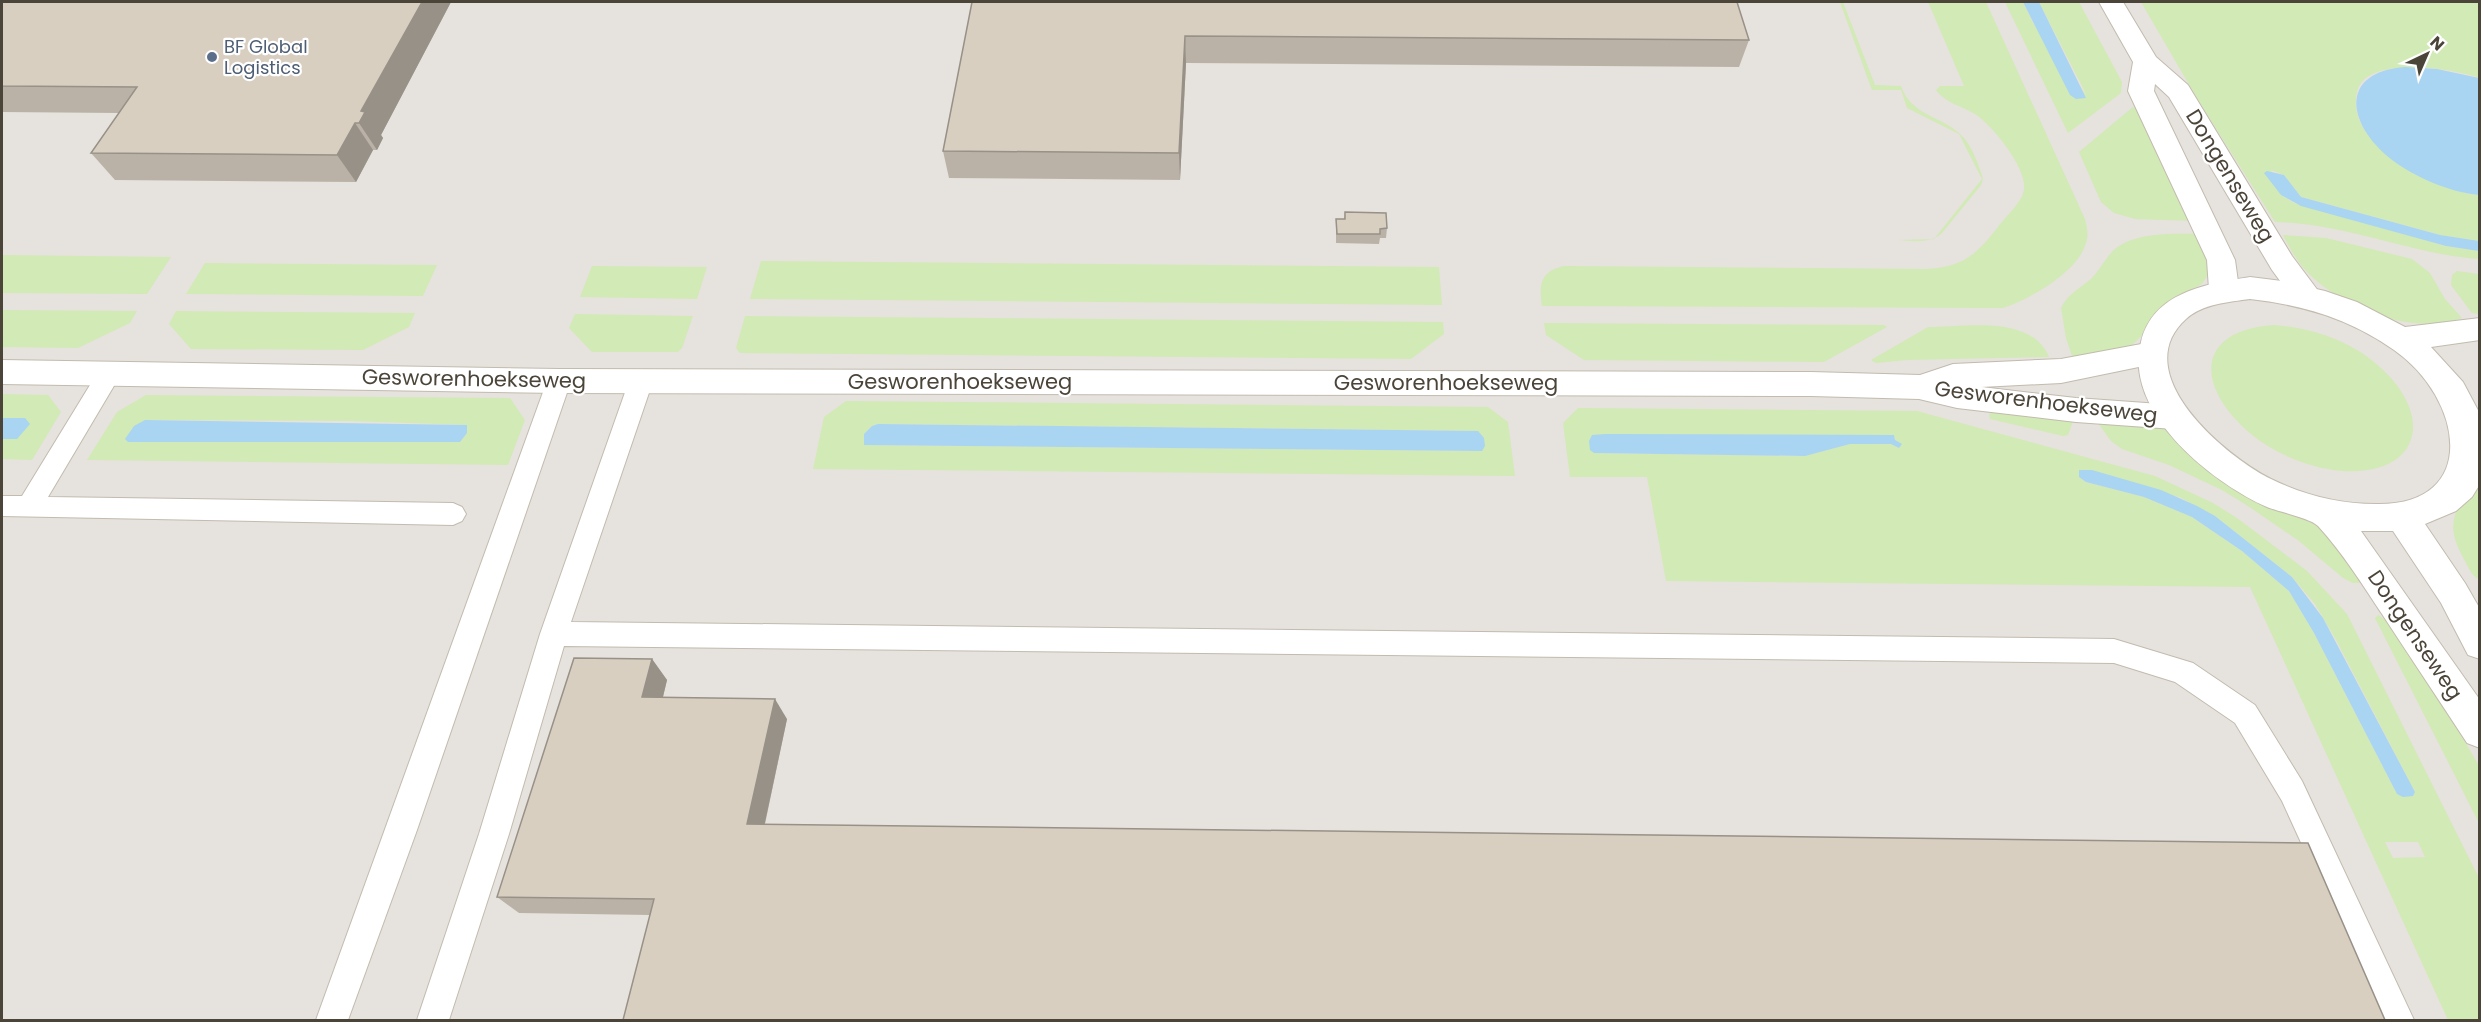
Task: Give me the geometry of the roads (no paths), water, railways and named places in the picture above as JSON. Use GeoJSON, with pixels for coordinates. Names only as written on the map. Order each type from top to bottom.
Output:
{"type":"FeatureCollection","features":[{"type":"Feature","properties":{"kind":"street","name":"Dongenseweg"},"geometry":{"type":"LineString","coordinates":[[2111,2],[2146,62],[2179,91],[2264,235],[2307,296]]}},
{"type":"Feature","properties":{"kind":"street","name":"Dongenseweg"},"geometry":{"type":"LineString","coordinates":[[2146,62],[2141,91],[2221,260],[2224,289]]}},
{"type":"Feature","properties":{"kind":"street"},"geometry":{"type":"LineString","coordinates":[[2224,289],[2278,290],[2307,296],[2355,313],[2400,339],[2470,401],[2472,464],[2460,489],[2436,507],[2402,517],[2366,519],[2327,513],[2290,502],[2230,470],[2195,441],[2174,417],[2161,395],[2154,374],[2151,354],[2161,327],[2181,305],[2201,295],[2224,289]]}},
{"type":"Feature","properties":{"kind":"street"},"geometry":{"type":"LineString","coordinates":[[2400,339],[2480,328]]}},
{"type":"Feature","properties":{"kind":"street","name":"Gesworenhoekseweg"},"geometry":{"type":"LineString","coordinates":[[1919,387],[1953,376],[2061,371],[2151,354]]}},
{"type":"Feature","properties":{"kind":"street","name":"Gesworenhoekseweg"},"geometry":{"type":"LineString","coordinates":[[2,372],[559,381],[1810,384],[1919,387],[1957,396],[2076,410],[2174,417]]}},
{"type":"Feature","properties":{"kind":"street","name":"Dongenseweg"},"geometry":{"type":"LineString","coordinates":[[2327,513],[2366,562],[2480,731]]}},
{"type":"Feature","properties":{"kind":"street"},"geometry":{"type":"LineString","coordinates":[[2402,517],[2454,593],[2480,644]]}},
{"type":"Feature","properties":{"kind":"lane"},"geometry":{"type":"LineString","coordinates":[[29,507],[109,374]]}},
{"type":"Feature","properties":{"kind":"lane"},"geometry":{"type":"LineString","coordinates":[[332,1020],[402,830],[559,381]]}},
{"type":"Feature","properties":{"kind":"lane"},"geometry":{"type":"LineString","coordinates":[[433,1020],[490,845],[554,634],[641,381]]}},
{"type":"Feature","properties":{"kind":"lane"},"geometry":{"type":"LineString","coordinates":[[2,506],[453,514]]}},
{"type":"Feature","properties":{"kind":"lane"},"geometry":{"type":"LineString","coordinates":[[554,634],[2114,651],[2183,672],[2245,714],[2292,791],[2398,1020]]}},
{"type":"Feature","properties":{"kind":"water"},"geometry":{"type":"Polygon","coordinates":[[[2023,2],[2039,2],[2086,98],[2076,99],[2070,95],[2023,2]]]}},
{"type":"Feature","properties":{"kind":"water"},"geometry":{"type":"Polygon","coordinates":[[[2405,67],[2437,69],[2479,78],[2479,195],[2443,187],[2407,170],[2386,155],[2363,127],[2358,113],[2357,100],[2360,88],[2369,78],[2384,71],[2405,67]]]}},
{"type":"Feature","properties":{"kind":"water"},"geometry":{"type":"Polygon","coordinates":[[[2267,171],[2284,175],[2301,197],[2440,235],[2479,241],[2479,251],[2446,246],[2301,206],[2281,195],[2264,173],[2267,171]]]}},
{"type":"Feature","properties":{"kind":"water"},"geometry":{"type":"Polygon","coordinates":[[[2,418],[25,418],[30,424],[17,439],[2,439],[2,418]]]}},
{"type":"Feature","properties":{"kind":"water"},"geometry":{"type":"Polygon","coordinates":[[[145,420],[467,425],[467,433],[460,442],[128,442],[125,439],[134,426],[145,420]]]}},
{"type":"Feature","properties":{"kind":"water"},"geometry":{"type":"Polygon","coordinates":[[[878,424],[1478,431],[1484,438],[1485,446],[1482,451],[864,445],[864,434],[872,426],[878,424]]]}},
{"type":"Feature","properties":{"kind":"water"},"geometry":{"type":"Polygon","coordinates":[[[1592,435],[1894,435],[1895,440],[1902,444],[1899,448],[1891,444],[1850,444],[1805,456],[1594,453],[1590,450],[1589,441],[1592,435]]]}},
{"type":"Feature","properties":{"kind":"water"},"geometry":{"type":"Polygon","coordinates":[[[2079,470],[2092,470],[2161,490],[2197,506],[2215,516],[2292,577],[2323,618],[2415,792],[2413,796],[2403,797],[2397,794],[2314,633],[2289,591],[2242,551],[2192,517],[2144,497],[2086,482],[2079,477],[2079,470]]]}},
{"type":"Feature","properties":{"kind":"place","name":"BF Global Logistics"},"geometry":{"type":"Point","coordinates":[212,57]}}]}
